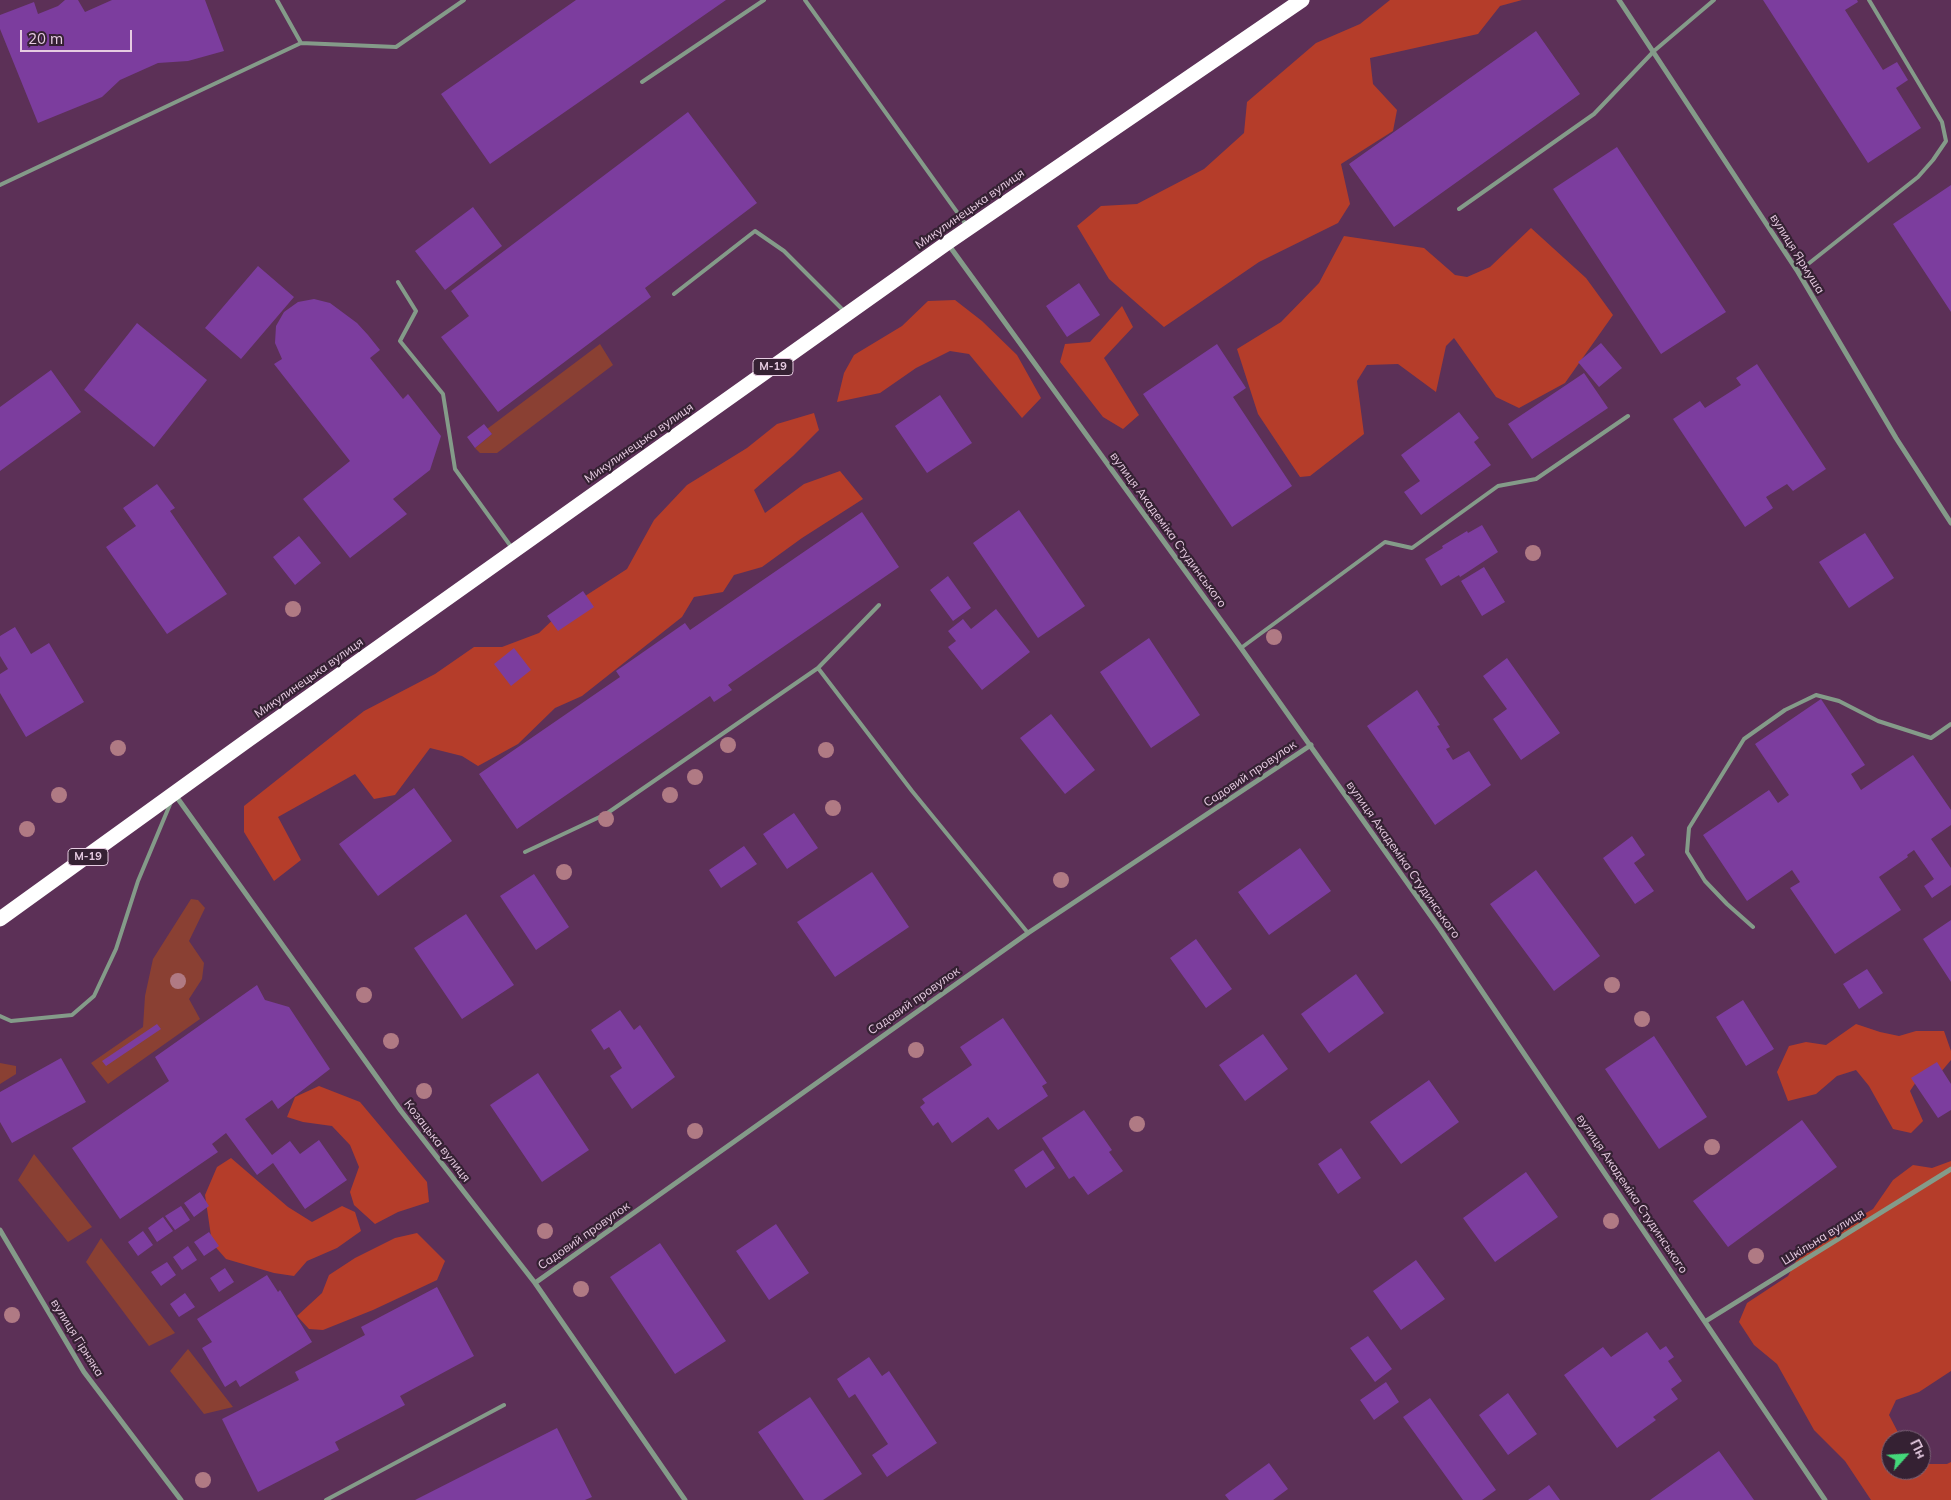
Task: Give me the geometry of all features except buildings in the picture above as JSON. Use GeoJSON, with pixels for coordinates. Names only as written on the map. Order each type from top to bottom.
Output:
{"type":"FeatureCollection","features":[{"type":"Feature","properties":{"kind":"highway","name":"Микулинецька вулиця"},"geometry":{"type":"LineString","coordinates":[[0,919],[968,228],[1302,0]]}},
{"type":"Feature","properties":{"kind":"street","name":"вулиця Ярмуша"},"geometry":{"type":"LineString","coordinates":[[1619,0],[1798,272],[1896,438],[1951,523]]}},
{"type":"Feature","properties":{"kind":"street","name":"вулиця Академіка Студинського"},"geometry":{"type":"LineString","coordinates":[[947,243],[1311,745],[1706,1321],[1825,1500]]}},
{"type":"Feature","properties":{"kind":"street","name":"Садовий провулок"},"geometry":{"type":"LineString","coordinates":[[535,1283],[1028,933],[1311,745]]}},
{"type":"Feature","properties":{"kind":"street","name":"Козацька вулиця"},"geometry":{"type":"LineString","coordinates":[[174,793],[401,1111],[535,1283],[685,1500]]}},
{"type":"Feature","properties":{"kind":"street","name":"Шкільна вулиця"},"geometry":{"type":"LineString","coordinates":[[1706,1321],[1951,1169]]}},
{"type":"Feature","properties":{"kind":"street","name":"вулиця Гірняка"},"geometry":{"type":"LineString","coordinates":[[0,1230],[84,1372],[181,1500]]}},
{"type":"Feature","properties":{"kind":"lane"},"geometry":{"type":"LineString","coordinates":[[277,0],[301,43]]}},
{"type":"Feature","properties":{"kind":"lane"},"geometry":{"type":"LineString","coordinates":[[0,185],[301,43],[396,47],[464,0]]}},
{"type":"Feature","properties":{"kind":"lane"},"geometry":{"type":"LineString","coordinates":[[642,82],[764,0]]}},
{"type":"Feature","properties":{"kind":"lane"},"geometry":{"type":"LineString","coordinates":[[805,0],[968,228]]}},
{"type":"Feature","properties":{"kind":"lane"},"geometry":{"type":"LineString","coordinates":[[1459,210],[1594,114],[1654,51],[1714,0]]}},
{"type":"Feature","properties":{"kind":"lane"},"geometry":{"type":"LineString","coordinates":[[1798,272],[1918,177],[1946,141],[1942,122],[1869,0]]}},
{"type":"Feature","properties":{"kind":"lane"},"geometry":{"type":"LineString","coordinates":[[674,294],[755,231],[784,251],[847,314]]}},
{"type":"Feature","properties":{"kind":"lane"},"geometry":{"type":"LineString","coordinates":[[398,282],[416,311],[400,341],[443,394],[455,469],[514,551]]}},
{"type":"Feature","properties":{"kind":"lane"},"geometry":{"type":"LineString","coordinates":[[1241,648],[1385,542],[1412,548],[1498,486],[1536,479],[1628,416]]}},
{"type":"Feature","properties":{"kind":"lane"},"geometry":{"type":"LineString","coordinates":[[525,852],[606,814],[818,668],[879,605]]}},
{"type":"Feature","properties":{"kind":"lane"},"geometry":{"type":"LineString","coordinates":[[818,668],[912,791],[1028,933]]}},
{"type":"Feature","properties":{"kind":"lane"},"geometry":{"type":"LineString","coordinates":[[1753,927],[1705,881],[1687,852],[1689,828],[1744,738],[1785,710],[1816,695],[1839,701],[1878,721],[1931,738],[1951,724]]}},
{"type":"Feature","properties":{"kind":"lane"},"geometry":{"type":"LineString","coordinates":[[0,1016],[11,1021],[72,1015],[94,996],[116,949],[138,881],[174,793]]}},
{"type":"Feature","properties":{"kind":"lane"},"geometry":{"type":"LineString","coordinates":[[326,1500],[504,1405]]}},
{"type":"Feature","properties":{"kind":"shaded area"},"geometry":{"type":"Polygon","coordinates":[[[1390,0],[1522,0],[1500,6],[1478,34],[1370,58],[1373,84],[1397,110],[1393,131],[1341,164],[1350,204],[1338,223],[1259,262],[1164,327],[1109,279],[1077,226],[1101,206],[1137,204],[1204,169],[1244,133],[1247,102],[1316,43],[1360,24],[1390,0]]]}},
{"type":"Feature","properties":{"kind":"shaded area"},"geometry":{"type":"Polygon","coordinates":[[[1531,228],[1586,278],[1613,315],[1565,383],[1519,408],[1496,397],[1454,338],[1446,346],[1436,392],[1398,364],[1367,365],[1357,381],[1364,434],[1310,476],[1300,477],[1258,414],[1237,349],[1281,322],[1319,283],[1344,236],[1424,248],[1455,275],[1467,277],[1490,267],[1531,228]]]}},
{"type":"Feature","properties":{"kind":"shaded area"},"geometry":{"type":"Polygon","coordinates":[[[955,300],[982,321],[1017,355],[1041,398],[1022,418],[969,354],[950,351],[916,368],[880,393],[837,402],[844,373],[854,355],[902,326],[928,301],[955,300]]]}},
{"type":"Feature","properties":{"kind":"shaded area"},"geometry":{"type":"Polygon","coordinates":[[[1122,306],[1133,327],[1104,358],[1139,415],[1123,429],[1103,417],[1060,362],[1065,344],[1090,342],[1122,306]]]}},
{"type":"Feature","properties":{"kind":"shaded area"},"geometry":{"type":"Polygon","coordinates":[[[600,344],[613,365],[497,453],[480,453],[475,448],[492,434],[487,429],[600,344]]]}},
{"type":"Feature","properties":{"kind":"shaded area"},"geometry":{"type":"Polygon","coordinates":[[[814,413],[819,430],[754,490],[765,513],[804,484],[840,471],[863,499],[802,538],[762,567],[734,575],[723,592],[694,597],[682,617],[582,696],[555,708],[518,744],[478,766],[462,756],[430,748],[395,795],[374,799],[355,774],[278,817],[301,860],[274,881],[244,832],[244,806],[364,711],[435,674],[474,647],[502,647],[539,633],[562,611],[627,569],[654,520],[687,485],[747,448],[777,424],[814,413]]]}},
{"type":"Feature","properties":{"kind":"shaded area"},"geometry":{"type":"Polygon","coordinates":[[[191,899],[198,900],[205,908],[189,941],[204,963],[202,979],[189,999],[200,1019],[108,1084],[91,1063],[143,1027],[145,996],[153,959],[191,899]]]}},
{"type":"Feature","properties":{"kind":"shaded area"},"geometry":{"type":"Polygon","coordinates":[[[1856,1024],[1899,1036],[1916,1031],[1944,1031],[1951,1051],[1951,1060],[1935,1079],[1918,1079],[1910,1091],[1923,1121],[1911,1133],[1893,1129],[1869,1086],[1856,1070],[1837,1076],[1816,1094],[1788,1101],[1777,1072],[1789,1046],[1806,1042],[1826,1045],[1856,1024]]]}},
{"type":"Feature","properties":{"kind":"shaded area"},"geometry":{"type":"Polygon","coordinates":[[[0,1063],[16,1066],[16,1074],[0,1084],[0,1063]]]}},
{"type":"Feature","properties":{"kind":"shaded area"},"geometry":{"type":"Polygon","coordinates":[[[319,1086],[360,1102],[427,1182],[429,1202],[398,1212],[375,1224],[354,1205],[350,1192],[359,1167],[350,1145],[332,1126],[303,1122],[287,1117],[295,1097],[319,1086]]]}},
{"type":"Feature","properties":{"kind":"shaded area"},"geometry":{"type":"Polygon","coordinates":[[[34,1154],[92,1227],[68,1242],[18,1180],[34,1154]]]}},
{"type":"Feature","properties":{"kind":"shaded area"},"geometry":{"type":"Polygon","coordinates":[[[231,1158],[288,1207],[312,1222],[342,1206],[355,1212],[361,1231],[337,1248],[307,1261],[294,1276],[274,1273],[226,1259],[212,1243],[205,1195],[217,1167],[231,1158]]]}},
{"type":"Feature","properties":{"kind":"shaded area"},"geometry":{"type":"Polygon","coordinates":[[[1951,1161],[1951,1371],[1919,1392],[1896,1400],[1889,1415],[1897,1430],[1881,1430],[1881,1480],[1931,1480],[1931,1464],[1947,1464],[1951,1462],[1951,1500],[1871,1500],[1845,1461],[1814,1430],[1777,1364],[1754,1345],[1739,1322],[1747,1303],[1788,1276],[1803,1248],[1825,1240],[1850,1222],[1873,1209],[1893,1180],[1913,1165],[1932,1168],[1951,1161]]]}},
{"type":"Feature","properties":{"kind":"shaded area"},"geometry":{"type":"Polygon","coordinates":[[[417,1233],[445,1261],[437,1280],[373,1310],[323,1330],[309,1329],[297,1316],[322,1293],[329,1275],[355,1258],[395,1238],[417,1233]]]}},
{"type":"Feature","properties":{"kind":"shaded area"},"geometry":{"type":"Polygon","coordinates":[[[101,1238],[175,1333],[149,1346],[86,1262],[101,1238]]]}},
{"type":"Feature","properties":{"kind":"shaded area"},"geometry":{"type":"Polygon","coordinates":[[[188,1349],[233,1407],[204,1414],[170,1371],[188,1349]]]}}]}
